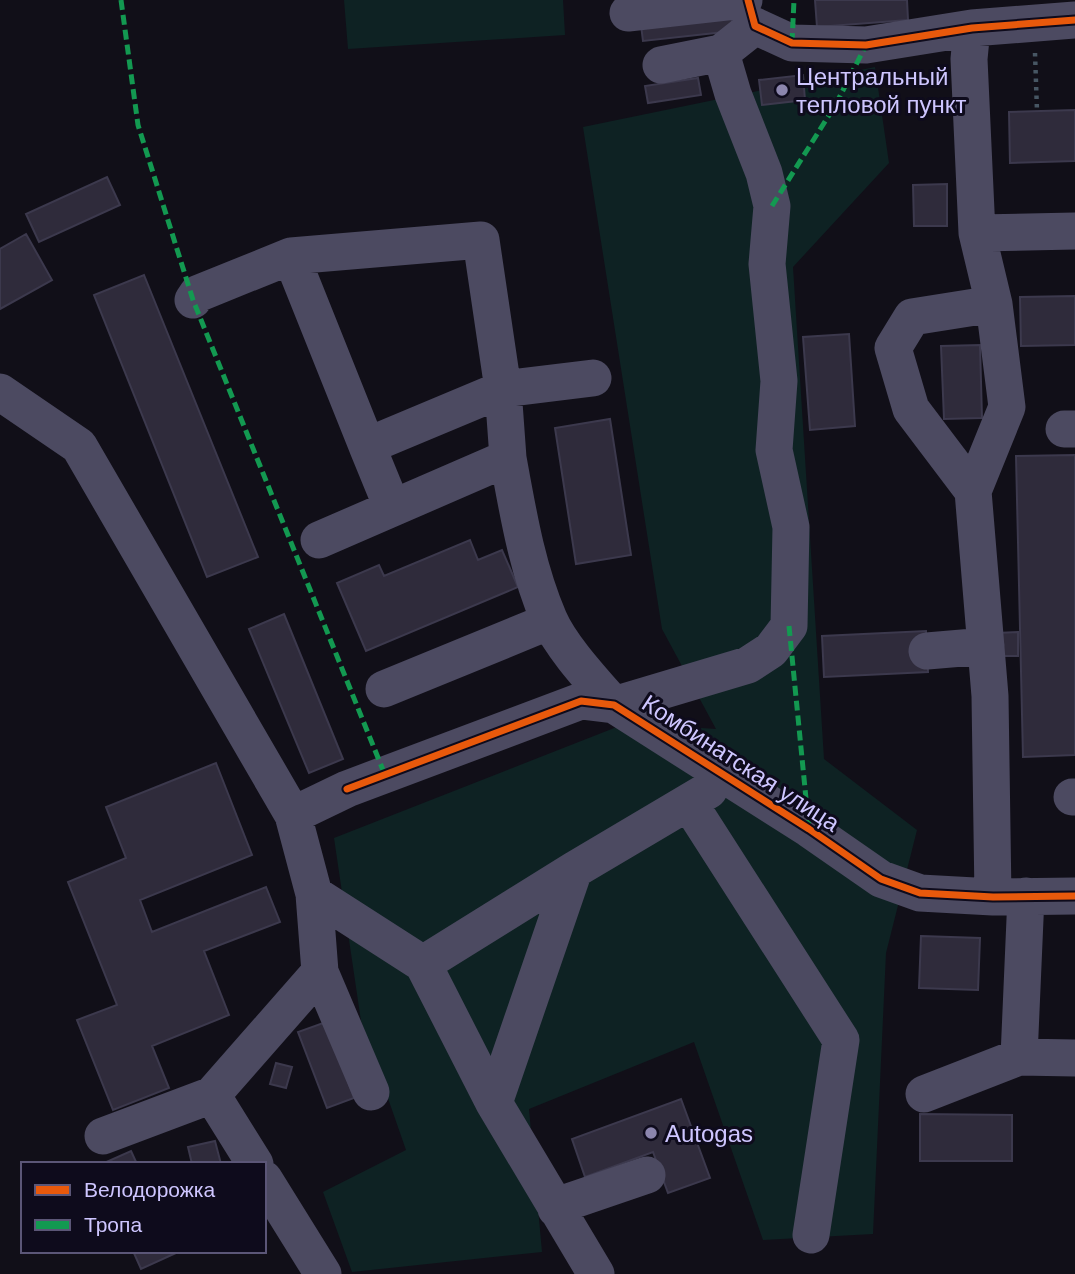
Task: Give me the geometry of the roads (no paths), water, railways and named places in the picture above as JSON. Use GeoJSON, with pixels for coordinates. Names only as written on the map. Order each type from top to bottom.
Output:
{"type":"FeatureCollection","features":[{"type":"Feature","properties":{"kind":"street"},"geometry":{"type":"LineString","coordinates":[[661,65],[721,53],[749,9]]}},
{"type":"Feature","properties":{"kind":"street"},"geometry":{"type":"LineString","coordinates":[[628,13],[749,9],[792,43],[866,45],[972,28],[1075,20]]}},
{"type":"Feature","properties":{"kind":"street"},"geometry":{"type":"LineString","coordinates":[[972,28],[969,59],[976,233],[994,304],[1007,407],[973,491],[1009,897],[1019,1056]]}},
{"type":"Feature","properties":{"kind":"street"},"geometry":{"type":"LineString","coordinates":[[192,300],[197,294],[291,256],[481,240],[503,388],[508,458],[522,541],[550,621],[575,660],[614,705],[748,665],[771,650],[789,626],[792,527],[774,450],[779,381],[767,264],[772,206],[764,173],[733,94],[721,53]]}},
{"type":"Feature","properties":{"kind":"street"},"geometry":{"type":"LineString","coordinates":[[976,233],[1075,231]]}},
{"type":"Feature","properties":{"kind":"street"},"geometry":{"type":"LineString","coordinates":[[291,256],[392,507]]}},
{"type":"Feature","properties":{"kind":"street"},"geometry":{"type":"LineString","coordinates":[[973,491],[911,409],[893,348],[912,317],[994,304]]}},
{"type":"Feature","properties":{"kind":"street"},"geometry":{"type":"LineString","coordinates":[[366,446],[503,388],[593,378]]}},
{"type":"Feature","properties":{"kind":"street"},"geometry":{"type":"LineString","coordinates":[[0,392],[79,446],[293,815],[314,894],[320,972],[371,1092]]}},
{"type":"Feature","properties":{"kind":"street"},"geometry":{"type":"LineString","coordinates":[[319,540],[508,458]]}},
{"type":"Feature","properties":{"kind":"street"},"geometry":{"type":"LineString","coordinates":[[384,689],[550,621]]}},
{"type":"Feature","properties":{"kind":"street"},"geometry":{"type":"LineString","coordinates":[[927,650],[986,646]]}},
{"type":"Feature","properties":{"kind":"street","name":"Комбинатская улица"},"geometry":{"type":"LineString","coordinates":[[293,815],[347,789],[581,701],[614,705],[809,829],[881,879],[920,893],[1075,897]]}},
{"type":"Feature","properties":{"kind":"street"},"geometry":{"type":"LineString","coordinates":[[423,964],[728,778]]}},
{"type":"Feature","properties":{"kind":"street"},"geometry":{"type":"LineString","coordinates":[[688,803],[841,1040],[811,1235]]}},
{"type":"Feature","properties":{"kind":"street"},"geometry":{"type":"LineString","coordinates":[[494,1103],[574,870]]}},
{"type":"Feature","properties":{"kind":"street"},"geometry":{"type":"LineString","coordinates":[[314,894],[423,964],[494,1103],[596,1274]]}},
{"type":"Feature","properties":{"kind":"street"},"geometry":{"type":"LineString","coordinates":[[103,1136],[212,1095],[320,972]]}},
{"type":"Feature","properties":{"kind":"street"},"geometry":{"type":"LineString","coordinates":[[924,1094],[1019,1056],[1075,1058]]}},
{"type":"Feature","properties":{"kind":"street"},"geometry":{"type":"LineString","coordinates":[[212,1095],[254,1162]]}},
{"type":"Feature","properties":{"kind":"street"},"geometry":{"type":"LineString","coordinates":[[556,1209],[568,1202],[647,1175]]}},
{"type":"Feature","properties":{"kind":"street"},"geometry":{"type":"LineString","coordinates":[[266,1182],[323,1274]]}},
{"type":"Feature","properties":{"kind":"place","name":"Центральный тепловой пункт"},"geometry":{"type":"Point","coordinates":[782,90]}},
{"type":"Feature","properties":{"kind":"place","name":"Autogas"},"geometry":{"type":"Point","coordinates":[651,1133]}}]}
